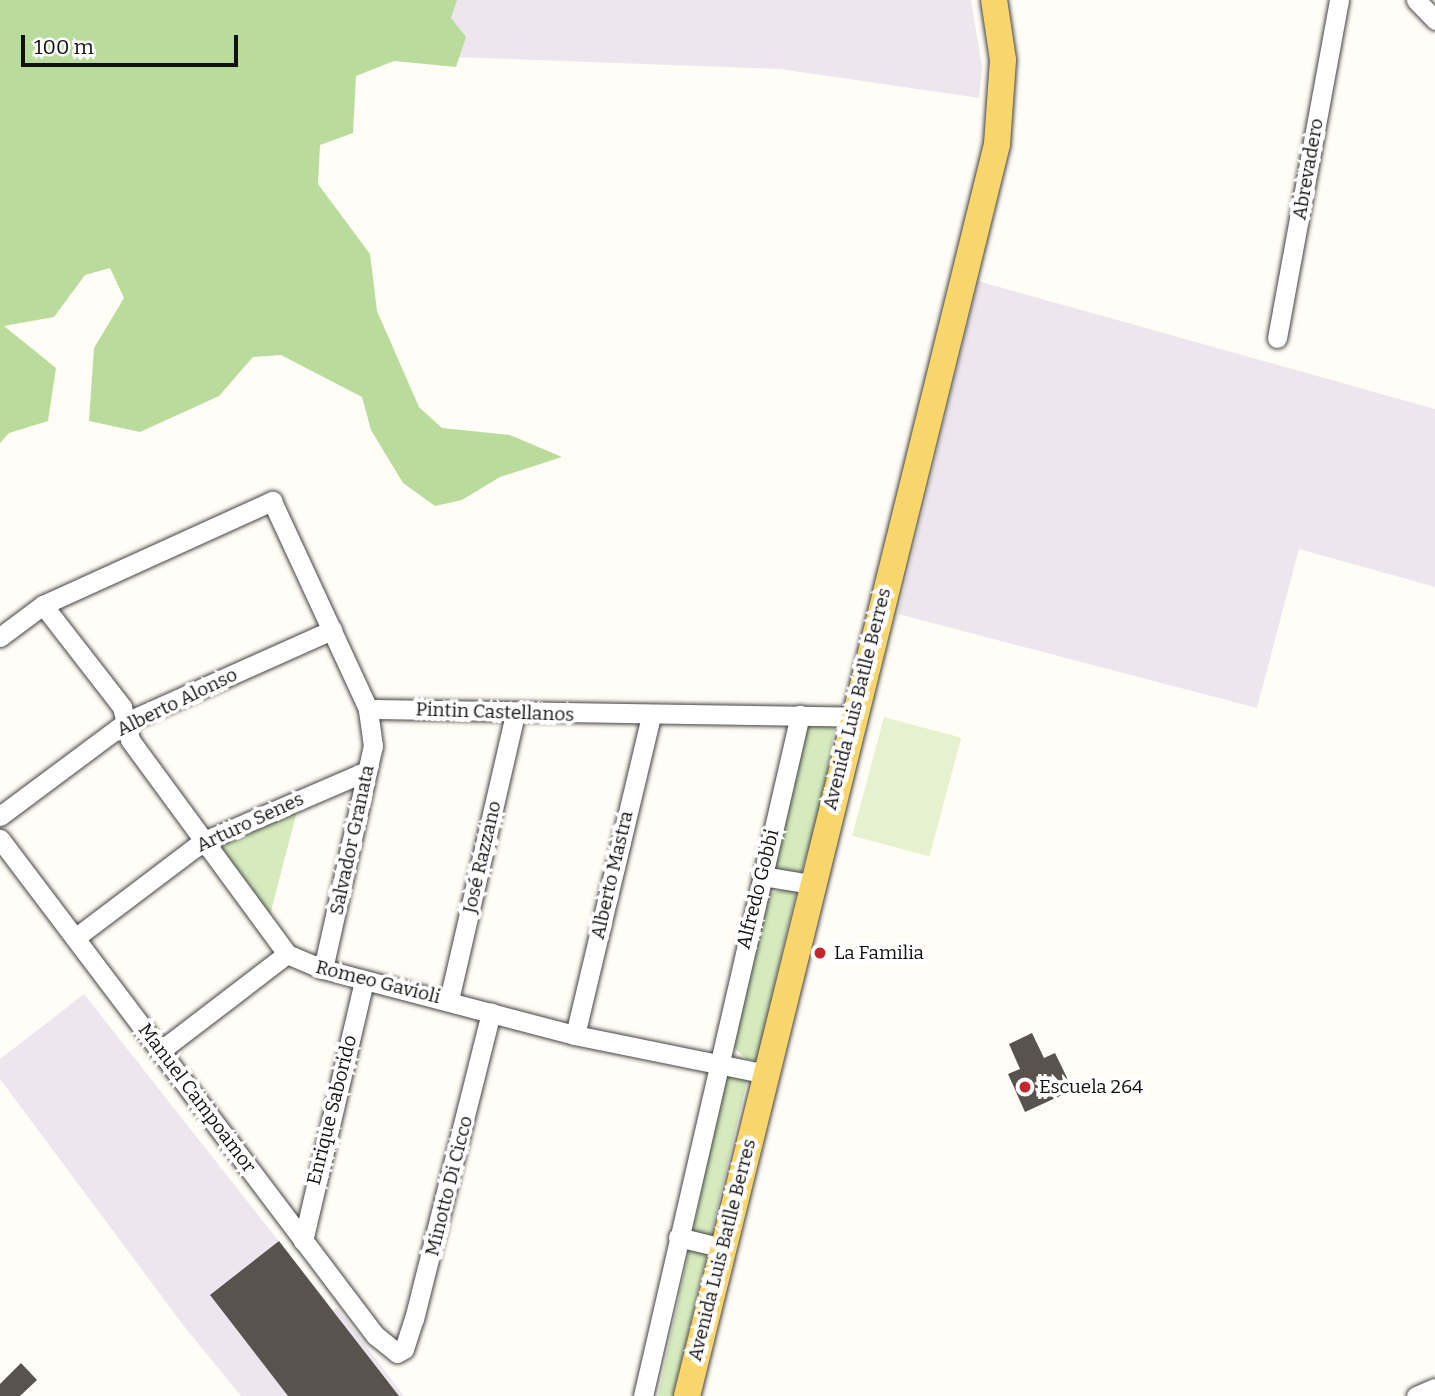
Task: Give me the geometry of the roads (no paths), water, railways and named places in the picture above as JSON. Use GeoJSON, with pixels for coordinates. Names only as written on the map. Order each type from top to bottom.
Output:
{"type":"FeatureCollection","features":[{"type":"Feature","properties":{"kind":"main road","name":"Avenida Luis Batlle Berres"},"geometry":{"type":"LineString","coordinates":[[687,1396],[852,717],[997,144],[1003,60],[994,0]]}},
{"type":"Feature","properties":{"kind":"street","name":"Abrevadero"},"geometry":{"type":"LineString","coordinates":[[1277,338],[1339,0]]}},
{"type":"Feature","properties":{"kind":"street"},"geometry":{"type":"LineString","coordinates":[[1416,0],[1435,20]]}},
{"type":"Feature","properties":{"kind":"street"},"geometry":{"type":"LineString","coordinates":[[0,637],[43,605],[272,501],[368,709]]}},
{"type":"Feature","properties":{"kind":"street"},"geometry":{"type":"LineString","coordinates":[[43,605],[122,707],[130,740],[202,842],[287,954],[160,1051]]}},
{"type":"Feature","properties":{"kind":"street","name":"Alberto Alonso"},"geometry":{"type":"LineString","coordinates":[[0,817],[126,723],[332,630]]}},
{"type":"Feature","properties":{"kind":"street","name":"Pintin Castellanos"},"geometry":{"type":"LineString","coordinates":[[368,709],[515,714],[852,717]]}},
{"type":"Feature","properties":{"kind":"street","name":"Salvador Granata"},"geometry":{"type":"LineString","coordinates":[[323,969],[373,746],[368,709]]}},
{"type":"Feature","properties":{"kind":"street","name":"José Razzano"},"geometry":{"type":"LineString","coordinates":[[449,1000],[515,714]]}},
{"type":"Feature","properties":{"kind":"street","name":"Alfredo Gobbi"},"geometry":{"type":"LineString","coordinates":[[643,1396],[717,1064],[800,715]]}},
{"type":"Feature","properties":{"kind":"street","name":"Alberto Mastra"},"geometry":{"type":"LineString","coordinates":[[575,1035],[650,716]]}},
{"type":"Feature","properties":{"kind":"street","name":"Arturo Senes"},"geometry":{"type":"LineString","coordinates":[[75,938],[202,842],[367,771]]}},
{"type":"Feature","properties":{"kind":"street","name":"Manuel Campoamor"},"geometry":{"type":"LineString","coordinates":[[0,839],[375,1335],[397,1353]]}},
{"type":"Feature","properties":{"kind":"street"},"geometry":{"type":"LineString","coordinates":[[762,876],[811,884]]}},
{"type":"Feature","properties":{"kind":"street","name":"Romeo Gavioli"},"geometry":{"type":"LineString","coordinates":[[287,954],[323,969],[575,1035],[765,1074]]}},
{"type":"Feature","properties":{"kind":"street","name":"Enrique Saborido"},"geometry":{"type":"LineString","coordinates":[[303,1241],[364,980]]}},
{"type":"Feature","properties":{"kind":"street","name":"Minotto Di Cicco"},"geometry":{"type":"LineString","coordinates":[[397,1353],[404,1349],[414,1319],[491,1013]]}},
{"type":"Feature","properties":{"kind":"street"},"geometry":{"type":"LineString","coordinates":[[678,1237],[723,1248]]}},
{"type":"Feature","properties":{"kind":"street"},"geometry":{"type":"LineString","coordinates":[[1416,1396],[1435,1388]]}},
{"type":"Feature","properties":{"kind":"place","name":"La Familia"},"geometry":{"type":"Point","coordinates":[820,953]}},
{"type":"Feature","properties":{"kind":"place","name":"Escuela 264"},"geometry":{"type":"Point","coordinates":[1025,1087]}}]}
